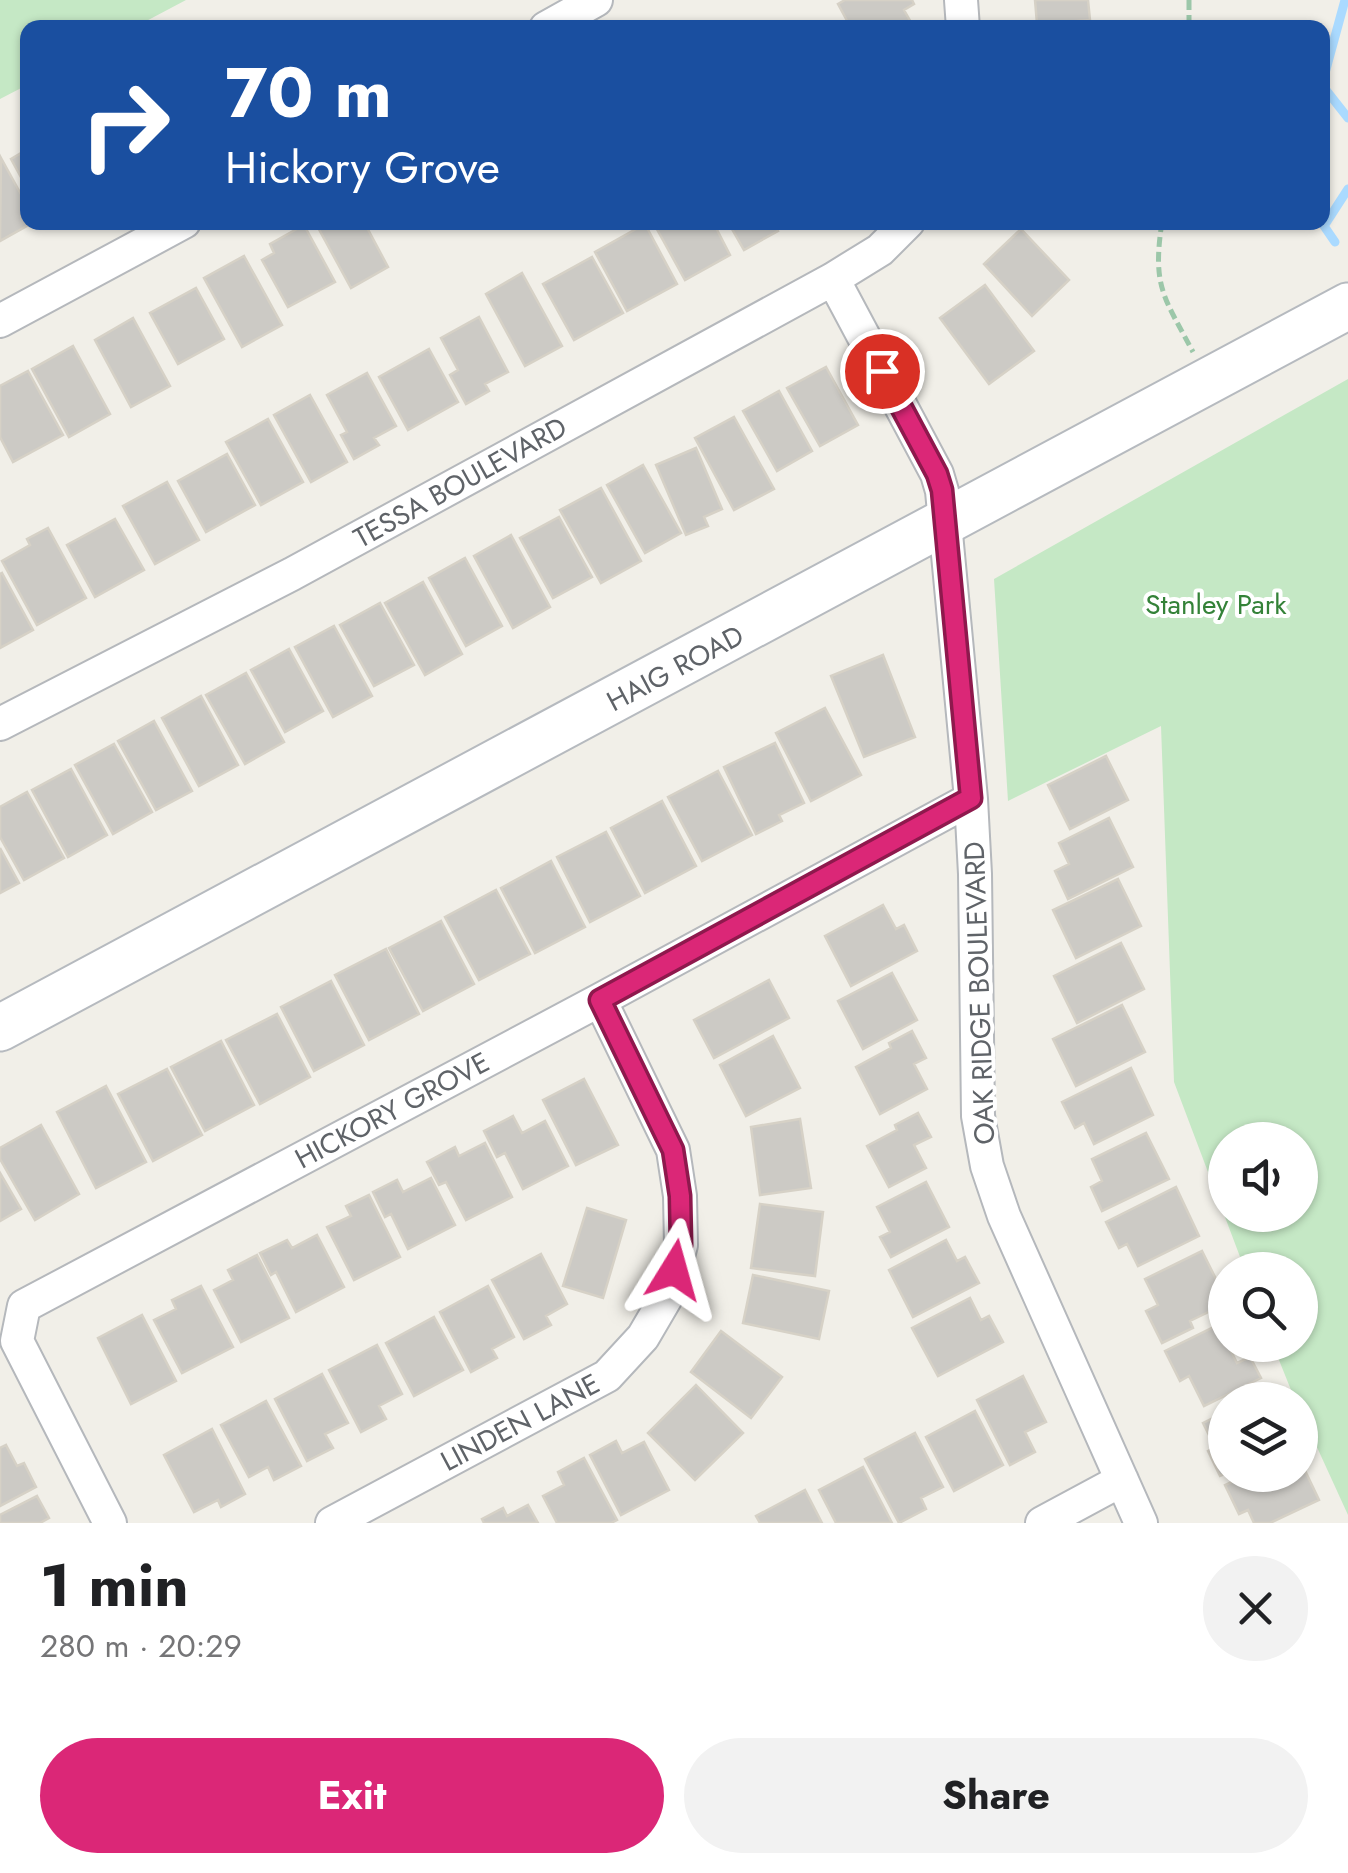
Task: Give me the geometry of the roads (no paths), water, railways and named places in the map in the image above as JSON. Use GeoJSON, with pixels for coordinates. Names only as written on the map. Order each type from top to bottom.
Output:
{"type":"FeatureCollection","features":[{"type":"Feature","properties":{"kind":"street"},"geometry":{"type":"LineString","coordinates":[[560,20],[596,0]]}},
{"type":"Feature","properties":{"kind":"street"},"geometry":{"type":"LineString","coordinates":[[0,321],[169,230]]}},
{"type":"Feature","properties":{"kind":"street","name":"TESSA BOULEVARD"},"geometry":{"type":"LineString","coordinates":[[0,724],[292,574],[833,278],[880,250],[900,230]]}},
{"type":"Feature","properties":{"kind":"street","name":"OAK RIDGE BOULEVARD"},"geometry":{"type":"LineString","coordinates":[[833,278],[942,490],[971,798],[976,874],[978,1116],[987,1166],[1004,1216],[1141,1523]]}},
{"type":"Feature","properties":{"kind":"street","name":"HAIG ROAD"},"geometry":{"type":"LineString","coordinates":[[0,1028],[1348,306]]}},
{"type":"Feature","properties":{"kind":"street","name":"HICKORY GROVE"},"geometry":{"type":"LineString","coordinates":[[110,1523],[17,1341],[24,1306],[971,798]]}},
{"type":"Feature","properties":{"kind":"street","name":"LINDEN LANE"},"geometry":{"type":"LineString","coordinates":[[332,1523],[608,1376],[643,1337],[667,1296],[681,1245],[680,1196],[673,1150],[600,1000]]}},
{"type":"Feature","properties":{"kind":"street"},"geometry":{"type":"LineString","coordinates":[[1042,1523],[1122,1480]]}},
{"type":"Feature","properties":{"kind":"waterway"},"geometry":{"type":"LineString","coordinates":[[1330,55],[1345,0]]}},
{"type":"Feature","properties":{"kind":"waterway"},"geometry":{"type":"LineString","coordinates":[[1330,95],[1348,118]]}},
{"type":"Feature","properties":{"kind":"waterway"},"geometry":{"type":"LineString","coordinates":[[1330,217],[1348,189]]}},
{"type":"Feature","properties":{"kind":"waterway"},"geometry":{"type":"LineString","coordinates":[[1327,230],[1335,242]]}},
{"type":"Feature","properties":{"kind":"park label","name":"Stanley Park"},"geometry":{"type":"Point","coordinates":[1216,604]}}]}
